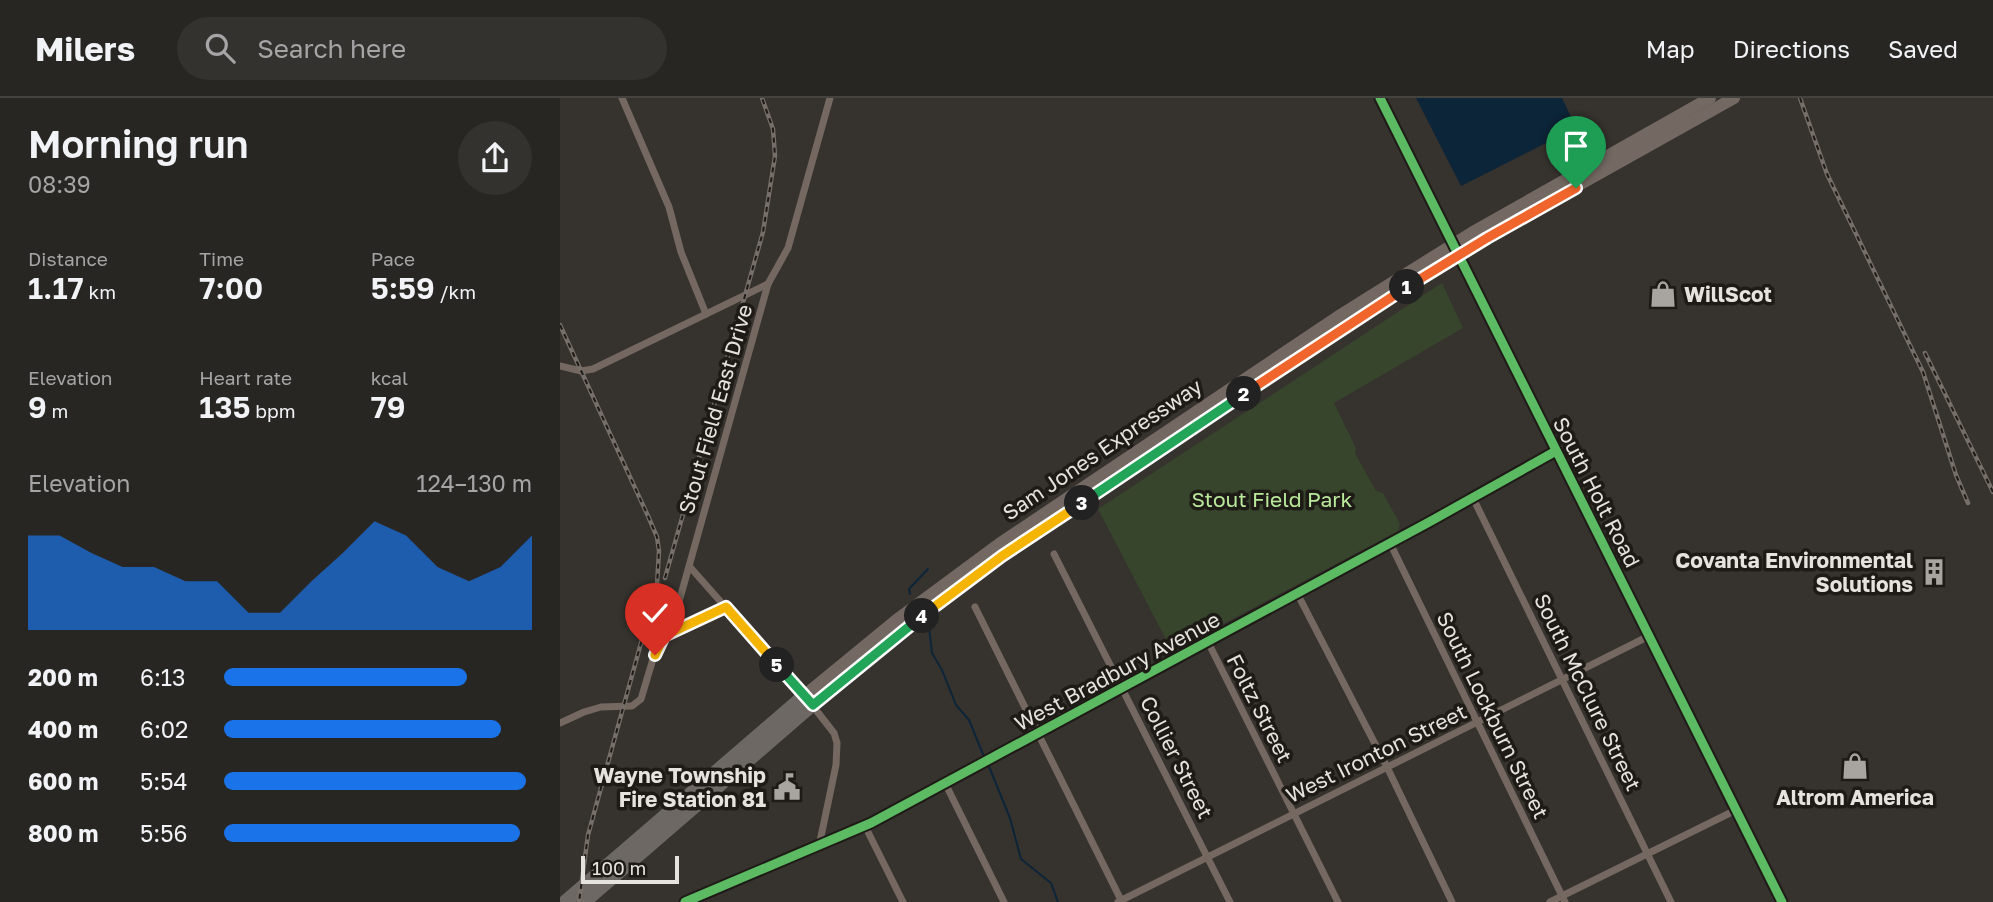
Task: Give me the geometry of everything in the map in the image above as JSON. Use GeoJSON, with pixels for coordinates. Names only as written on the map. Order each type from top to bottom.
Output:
{"type":"FeatureCollection","features":[{"type":"Feature","properties":{"kind":"highway","name":"Sam Jones Expressway"},"geometry":{"type":"LineString","coordinates":[[565,902],[808,701]]}},
{"type":"Feature","properties":{"kind":"highway","name":"Sam Jones Expressway"},"geometry":{"type":"LineString","coordinates":[[584,902],[808,701]]}},
{"type":"Feature","properties":{"kind":"main road","name":"South Holt Road"},"geometry":{"type":"LineString","coordinates":[[1380,98],[1782,902]]}},
{"type":"Feature","properties":{"kind":"main road","name":"Sam Jones Expressway"},"geometry":{"type":"LineString","coordinates":[[808,701],[1002,556],[1377,306],[1456,249],[1710,98]]}},
{"type":"Feature","properties":{"kind":"main road","name":"Sam Jones Expressway"},"geometry":{"type":"LineString","coordinates":[[1456,249],[1734,98]]}},
{"type":"Feature","properties":{"kind":"street"},"geometry":{"type":"LineString","coordinates":[[622,98],[669,208],[681,252],[706,314]]}},
{"type":"Feature","properties":{"kind":"street","name":"Stout Field East Drive"},"geometry":{"type":"LineString","coordinates":[[560,723],[601,707],[632,706],[640,699],[658,646],[664,636],[670,634],[768,284],[788,248],[830,98]]}},
{"type":"Feature","properties":{"kind":"street"},"geometry":{"type":"LineString","coordinates":[[560,366],[593,369],[768,284]]}},
{"type":"Feature","properties":{"kind":"street","name":"West Bradbury Avenue"},"geometry":{"type":"LineString","coordinates":[[685,902],[864,826],[1208,642],[1556,451]]}},
{"type":"Feature","properties":{"kind":"street","name":"South McClure Street"},"geometry":{"type":"LineString","coordinates":[[1473,498],[1671,902]]}},
{"type":"Feature","properties":{"kind":"street","name":"South Lockburn Street"},"geometry":{"type":"LineString","coordinates":[[1390,543],[1564,899]]}},
{"type":"Feature","properties":{"kind":"street","name":"Collier Street"},"geometry":{"type":"LineString","coordinates":[[1054,554],[1230,902]]}},
{"type":"Feature","properties":{"kind":"street"},"geometry":{"type":"LineString","coordinates":[[690,567],[831,727],[837,743],[834,776],[820,846]]}},
{"type":"Feature","properties":{"kind":"street"},"geometry":{"type":"LineString","coordinates":[[1297,593],[1387,767],[1452,902]]}},
{"type":"Feature","properties":{"kind":"street"},"geometry":{"type":"LineString","coordinates":[[670,634],[726,607]]}},
{"type":"Feature","properties":{"kind":"street"},"geometry":{"type":"LineString","coordinates":[[975,607],[1120,902]]}},
{"type":"Feature","properties":{"kind":"street","name":"West Ironton Street"},"geometry":{"type":"LineString","coordinates":[[1120,902],[1649,636]]}},
{"type":"Feature","properties":{"kind":"street","name":"Foltz Street"},"geometry":{"type":"LineString","coordinates":[[1208,642],[1338,902]]}},
{"type":"Feature","properties":{"kind":"street"},"geometry":{"type":"LineString","coordinates":[[945,783],[1004,902]]}},
{"type":"Feature","properties":{"kind":"street"},"geometry":{"type":"LineString","coordinates":[[1550,902],[1564,899],[1736,810]]}},
{"type":"Feature","properties":{"kind":"street"},"geometry":{"type":"LineString","coordinates":[[864,826],[903,902]]}},
{"type":"Feature","properties":{"kind":"green space","name":"Stout Field Park"},"geometry":{"type":"Polygon","coordinates":[[[1442,283],[1463,328],[1334,403],[1356,448],[1355,453],[1376,491],[1383,493],[1400,524],[1398,531],[1172,651],[1098,509],[1442,283]]]}},
{"type":"Feature","properties":{"kind":"water"},"geometry":{"type":"Polygon","coordinates":[[[1416,98],[1562,98],[1575,125],[1572,130],[1461,186],[1416,98]]]}},
{"type":"Feature","properties":{"kind":"waterway"},"geometry":{"type":"LineString","coordinates":[[910,594],[909,589],[928,569]]}},
{"type":"Feature","properties":{"kind":"waterway"},"geometry":{"type":"LineString","coordinates":[[929,627],[932,653],[956,705],[969,720],[985,759]]}},
{"type":"Feature","properties":{"kind":"waterway"},"geometry":{"type":"LineString","coordinates":[[988,764],[1010,818],[1021,859],[1051,883],[1058,902]]}},
{"type":"Feature","properties":{"kind":"railway"},"geometry":{"type":"LineString","coordinates":[[665,578],[763,232],[775,156],[773,129],[762,98]]}},
{"type":"Feature","properties":{"kind":"railway"},"geometry":{"type":"LineString","coordinates":[[1800,98],[1827,174],[1923,372],[1956,475],[1968,503]]}},
{"type":"Feature","properties":{"kind":"railway"},"geometry":{"type":"LineString","coordinates":[[560,325],[648,516],[657,537],[659,551],[657,585],[588,835],[579,902]]}},
{"type":"Feature","properties":{"kind":"railway"},"geometry":{"type":"LineString","coordinates":[[1925,353],[1993,492]]}},
{"type":"Feature","properties":{"kind":"cycle path"},"geometry":{"type":"LineString","coordinates":[[1380,98],[1782,902]]}},
{"type":"Feature","properties":{"kind":"cycle path"},"geometry":{"type":"LineString","coordinates":[[685,902],[871,823],[1556,451]]}},
{"type":"Feature","properties":{"kind":"place","name":"WillScot"},"geometry":{"type":"Point","coordinates":[1663,294]}},
{"type":"Feature","properties":{"kind":"place","name":"Covanta Environmental Solutions"},"geometry":{"type":"Point","coordinates":[1934,572]}},
{"type":"Feature","properties":{"kind":"place","name":"Altrom America"},"geometry":{"type":"Point","coordinates":[1855,766]}},
{"type":"Feature","properties":{"kind":"place","name":"Wayne Township Fire Station 81"},"geometry":{"type":"Point","coordinates":[787,787]}},
{"type":"Feature","properties":{"kind":"route"},"geometry":{"type":"LineString","coordinates":[[655,655],[664,636],[726,607],[813,705],[873,653],[1002,556],[1377,306],[1487,238],[1576,188]]}}]}
